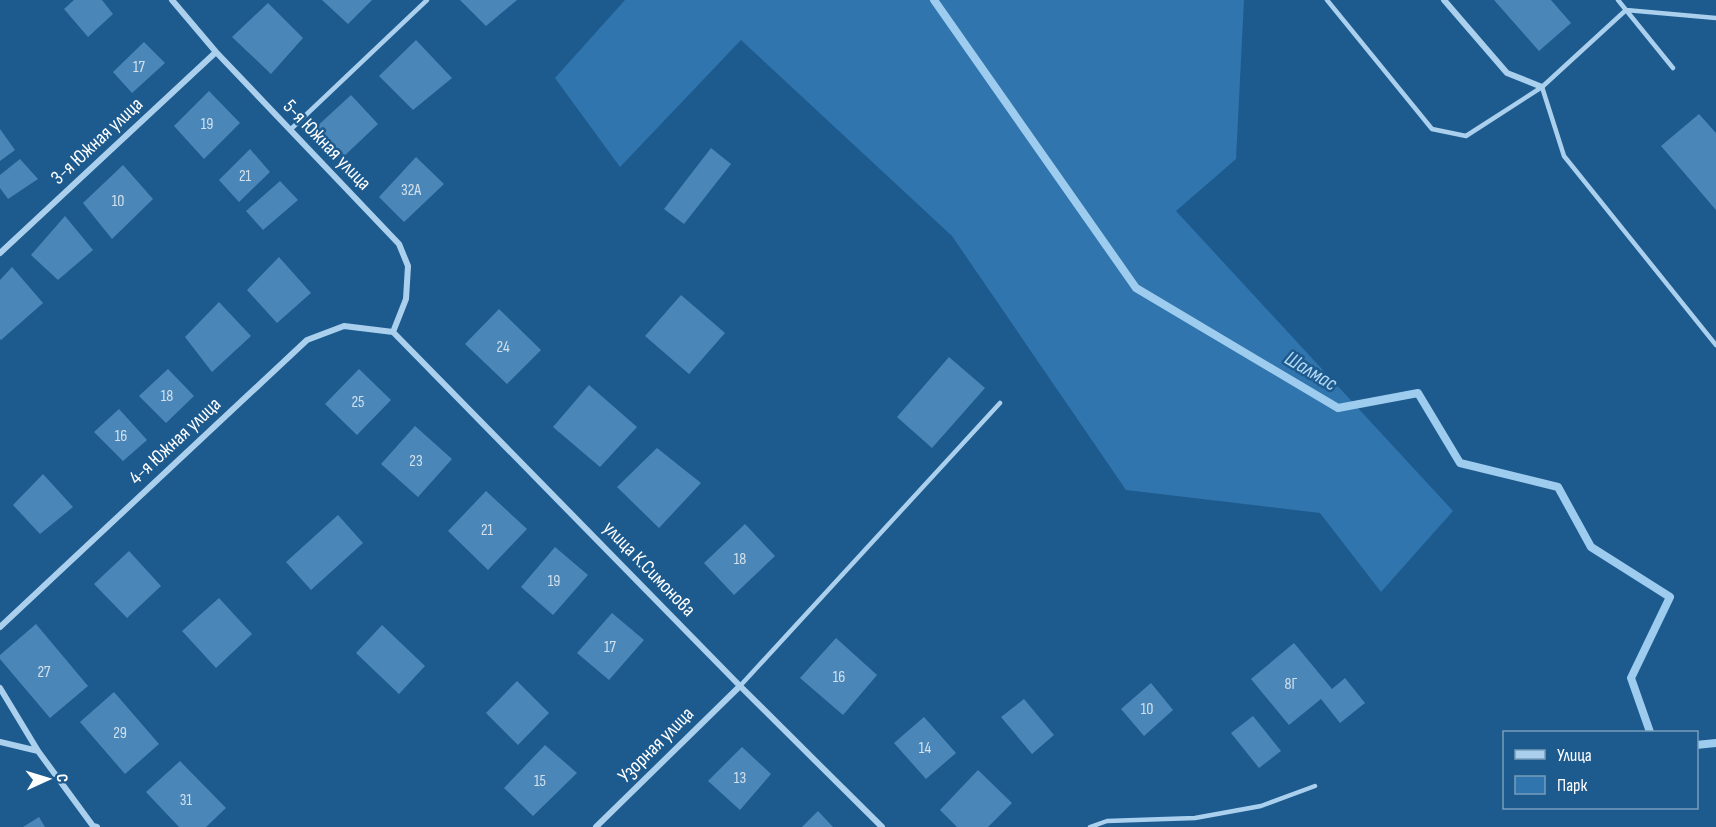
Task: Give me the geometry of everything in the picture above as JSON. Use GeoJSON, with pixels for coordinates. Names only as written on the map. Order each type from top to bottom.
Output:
{"type":"FeatureCollection","features":[{"type":"Feature","properties":{"kind":"street","name":"5-я Южная улица"},"geometry":{"type":"LineString","coordinates":[[172,0],[216,52],[399,244],[408,266],[406,299],[393,332]]}},
{"type":"Feature","properties":{"kind":"street"},"geometry":{"type":"LineString","coordinates":[[1444,0],[1507,73],[1542,87]]}},
{"type":"Feature","properties":{"kind":"street","name":"3-я Южная улица"},"geometry":{"type":"LineString","coordinates":[[0,254],[216,52]]}},
{"type":"Feature","properties":{"kind":"street","name":"4-я Южная улица"},"geometry":{"type":"LineString","coordinates":[[0,627],[307,340],[344,326],[393,332]]}},
{"type":"Feature","properties":{"kind":"street","name":"улица К.Симонова"},"geometry":{"type":"LineString","coordinates":[[393,332],[740,686],[882,827]]}},
{"type":"Feature","properties":{"kind":"street","name":"Узорная улица"},"geometry":{"type":"LineString","coordinates":[[596,827],[740,686]]}},
{"type":"Feature","properties":{"kind":"street"},"geometry":{"type":"LineString","coordinates":[[0,688],[38,751],[95,827]]}},
{"type":"Feature","properties":{"kind":"street"},"geometry":{"type":"LineString","coordinates":[[0,742],[38,751]]}},
{"type":"Feature","properties":{"kind":"lane"},"geometry":{"type":"LineString","coordinates":[[290,130],[428,0]]}},
{"type":"Feature","properties":{"kind":"lane"},"geometry":{"type":"LineString","coordinates":[[1327,0],[1432,129],[1466,136],[1542,87],[1626,10],[1716,18]]}},
{"type":"Feature","properties":{"kind":"lane"},"geometry":{"type":"LineString","coordinates":[[1618,0],[1673,68]]}},
{"type":"Feature","properties":{"kind":"lane"},"geometry":{"type":"LineString","coordinates":[[1542,87],[1564,156],[1716,345]]}},
{"type":"Feature","properties":{"kind":"lane"},"geometry":{"type":"LineString","coordinates":[[740,686],[1000,403]]}},
{"type":"Feature","properties":{"kind":"lane"},"geometry":{"type":"LineString","coordinates":[[1090,827],[1107,821],[1195,818],[1261,806],[1315,786]]}},
{"type":"Feature","properties":{"kind":"green space"},"geometry":{"type":"Polygon","coordinates":[[[625,0],[1244,0],[1236,159],[1176,211],[1453,511],[1381,592],[1320,513],[1126,490],[952,236],[741,40],[620,167],[555,78],[625,0]]]}},
{"type":"Feature","properties":{"kind":"building"},"geometry":{"type":"Polygon","coordinates":[[[74,0],[102,0],[113,14],[88,37],[64,9],[74,0]]]}},
{"type":"Feature","properties":{"kind":"building"},"geometry":{"type":"Polygon","coordinates":[[[322,0],[372,0],[348,24],[322,0]]]}},
{"type":"Feature","properties":{"kind":"building"},"geometry":{"type":"Polygon","coordinates":[[[460,0],[517,0],[486,26],[460,0]]]}},
{"type":"Feature","properties":{"kind":"building"},"geometry":{"type":"Polygon","coordinates":[[[1494,0],[1551,0],[1571,23],[1539,51],[1494,0]]]}},
{"type":"Feature","properties":{"kind":"building"},"geometry":{"type":"Polygon","coordinates":[[[268,3],[303,38],[271,74],[232,37],[268,3]]]}},
{"type":"Feature","properties":{"kind":"building"},"geometry":{"type":"Polygon","coordinates":[[[416,40],[452,78],[413,110],[379,76],[416,40]]]}},
{"type":"Feature","properties":{"kind":"building"},"geometry":{"type":"Polygon","coordinates":[[[144,42],[165,63],[132,93],[113,72],[144,42]]]}},
{"type":"Feature","properties":{"kind":"building"},"geometry":{"type":"Polygon","coordinates":[[[209,91],[240,123],[204,159],[174,126],[209,91]]]}},
{"type":"Feature","properties":{"kind":"building"},"geometry":{"type":"Polygon","coordinates":[[[351,95],[378,124],[341,159],[313,130],[351,95]]]}},
{"type":"Feature","properties":{"kind":"building"},"geometry":{"type":"Polygon","coordinates":[[[1699,114],[1716,133],[1716,210],[1661,146],[1699,114]]]}},
{"type":"Feature","properties":{"kind":"building"},"geometry":{"type":"Polygon","coordinates":[[[0,129],[15,150],[0,161],[0,129]]]}},
{"type":"Feature","properties":{"kind":"building"},"geometry":{"type":"Polygon","coordinates":[[[711,148],[731,164],[684,224],[664,209],[711,148]]]}},
{"type":"Feature","properties":{"kind":"building"},"geometry":{"type":"Polygon","coordinates":[[[250,149],[270,172],[239,202],[219,180],[250,149]]]}},
{"type":"Feature","properties":{"kind":"building"},"geometry":{"type":"Polygon","coordinates":[[[416,157],[444,184],[404,222],[379,197],[416,157]]]}},
{"type":"Feature","properties":{"kind":"building"},"geometry":{"type":"Polygon","coordinates":[[[20,159],[38,179],[8,199],[0,188],[0,175],[20,159]]]}},
{"type":"Feature","properties":{"kind":"building"},"geometry":{"type":"Polygon","coordinates":[[[123,165],[153,199],[112,239],[83,203],[123,165]]]}},
{"type":"Feature","properties":{"kind":"building"},"geometry":{"type":"Polygon","coordinates":[[[280,181],[298,200],[263,230],[246,211],[280,181]]]}},
{"type":"Feature","properties":{"kind":"building"},"geometry":{"type":"Polygon","coordinates":[[[65,216],[93,250],[58,280],[31,255],[65,216]]]}},
{"type":"Feature","properties":{"kind":"building"},"geometry":{"type":"Polygon","coordinates":[[[279,257],[311,293],[277,323],[247,290],[279,257]]]}},
{"type":"Feature","properties":{"kind":"building"},"geometry":{"type":"Polygon","coordinates":[[[12,267],[43,303],[1,340],[0,280],[12,267]]]}},
{"type":"Feature","properties":{"kind":"building"},"geometry":{"type":"Polygon","coordinates":[[[681,295],[725,333],[689,374],[645,336],[681,295]]]}},
{"type":"Feature","properties":{"kind":"building"},"geometry":{"type":"Polygon","coordinates":[[[219,302],[251,336],[212,372],[185,337],[219,302]]]}},
{"type":"Feature","properties":{"kind":"building"},"geometry":{"type":"Polygon","coordinates":[[[499,309],[541,350],[507,384],[465,344],[499,309]]]}},
{"type":"Feature","properties":{"kind":"building"},"geometry":{"type":"Polygon","coordinates":[[[949,357],[985,388],[932,448],[897,417],[949,357]]]}},
{"type":"Feature","properties":{"kind":"building"},"geometry":{"type":"Polygon","coordinates":[[[168,369],[194,396],[166,423],[139,396],[168,369]]]}},
{"type":"Feature","properties":{"kind":"building"},"geometry":{"type":"Polygon","coordinates":[[[359,369],[391,400],[357,435],[325,404],[359,369]]]}},
{"type":"Feature","properties":{"kind":"building"},"geometry":{"type":"Polygon","coordinates":[[[589,385],[637,427],[600,467],[553,427],[589,385]]]}},
{"type":"Feature","properties":{"kind":"building"},"geometry":{"type":"Polygon","coordinates":[[[119,409],[147,440],[123,461],[94,432],[119,409]]]}},
{"type":"Feature","properties":{"kind":"building"},"geometry":{"type":"Polygon","coordinates":[[[415,426],[452,459],[418,497],[381,464],[415,426]]]}},
{"type":"Feature","properties":{"kind":"building"},"geometry":{"type":"Polygon","coordinates":[[[657,448],[701,483],[659,528],[617,487],[657,448]]]}},
{"type":"Feature","properties":{"kind":"building"},"geometry":{"type":"Polygon","coordinates":[[[43,474],[73,507],[40,534],[13,505],[43,474]]]}},
{"type":"Feature","properties":{"kind":"building"},"geometry":{"type":"Polygon","coordinates":[[[486,491],[527,529],[488,570],[448,531],[486,491]]]}},
{"type":"Feature","properties":{"kind":"building"},"geometry":{"type":"Polygon","coordinates":[[[338,515],[363,543],[311,590],[286,562],[338,515]]]}},
{"type":"Feature","properties":{"kind":"building"},"geometry":{"type":"Polygon","coordinates":[[[745,524],[775,556],[734,595],[704,563],[745,524]]]}},
{"type":"Feature","properties":{"kind":"building"},"geometry":{"type":"Polygon","coordinates":[[[555,547],[588,575],[553,615],[521,587],[555,547]]]}},
{"type":"Feature","properties":{"kind":"building"},"geometry":{"type":"Polygon","coordinates":[[[129,551],[161,586],[127,618],[94,584],[129,551]]]}},
{"type":"Feature","properties":{"kind":"building"},"geometry":{"type":"Polygon","coordinates":[[[219,598],[252,634],[216,668],[182,631],[219,598]]]}},
{"type":"Feature","properties":{"kind":"building"},"geometry":{"type":"Polygon","coordinates":[[[612,613],[644,640],[609,680],[577,653],[612,613]]]}},
{"type":"Feature","properties":{"kind":"building"},"geometry":{"type":"Polygon","coordinates":[[[36,624],[88,686],[50,718],[0,659],[0,655],[36,624]]]}},
{"type":"Feature","properties":{"kind":"building"},"geometry":{"type":"Polygon","coordinates":[[[382,625],[425,666],[399,694],[356,653],[382,625]]]}},
{"type":"Feature","properties":{"kind":"building"},"geometry":{"type":"Polygon","coordinates":[[[836,638],[877,675],[843,715],[800,678],[836,638]]]}},
{"type":"Feature","properties":{"kind":"building"},"geometry":{"type":"Polygon","coordinates":[[[1294,643],[1332,689],[1345,678],[1365,703],[1340,723],[1321,699],[1289,725],[1251,679],[1294,643]]]}},
{"type":"Feature","properties":{"kind":"building"},"geometry":{"type":"Polygon","coordinates":[[[517,681],[549,713],[518,745],[486,713],[517,681]]]}},
{"type":"Feature","properties":{"kind":"building"},"geometry":{"type":"Polygon","coordinates":[[[1151,683],[1173,710],[1144,736],[1121,709],[1151,683]]]}},
{"type":"Feature","properties":{"kind":"building"},"geometry":{"type":"Polygon","coordinates":[[[114,692],[159,744],[125,774],[80,722],[114,692]]]}},
{"type":"Feature","properties":{"kind":"building"},"geometry":{"type":"Polygon","coordinates":[[[1024,699],[1054,735],[1032,754],[1001,717],[1024,699]]]}},
{"type":"Feature","properties":{"kind":"building"},"geometry":{"type":"Polygon","coordinates":[[[1253,716],[1281,751],[1259,768],[1231,733],[1253,716]]]}},
{"type":"Feature","properties":{"kind":"building"},"geometry":{"type":"Polygon","coordinates":[[[924,717],[956,753],[926,779],[894,743],[924,717]]]}},
{"type":"Feature","properties":{"kind":"building"},"geometry":{"type":"Polygon","coordinates":[[[545,745],[577,773],[533,816],[504,788],[545,745]]]}},
{"type":"Feature","properties":{"kind":"building"},"geometry":{"type":"Polygon","coordinates":[[[742,747],[771,774],[740,810],[708,781],[742,747]]]}},
{"type":"Feature","properties":{"kind":"building"},"geometry":{"type":"Polygon","coordinates":[[[180,761],[226,808],[206,827],[179,827],[146,792],[180,761]]]}},
{"type":"Feature","properties":{"kind":"building"},"geometry":{"type":"Polygon","coordinates":[[[978,770],[1012,803],[988,827],[957,827],[940,810],[978,770]]]}},
{"type":"Feature","properties":{"kind":"building"},"geometry":{"type":"Polygon","coordinates":[[[818,811],[833,827],[802,827],[818,811]]]}},
{"type":"Feature","properties":{"kind":"building"},"geometry":{"type":"Polygon","coordinates":[[[39,817],[45,827],[23,827],[39,817]]]}},
{"type":"Feature","properties":{"kind":"waterway","name":"Шалмас"},"geometry":{"type":"LineString","coordinates":[[934,0],[1136,288],[1338,408],[1418,393],[1460,463],[1558,487],[1591,547],[1670,597],[1631,678],[1650,731]]}},
{"type":"Feature","properties":{"kind":"waterway","name":"Шалмас"},"geometry":{"type":"LineString","coordinates":[[1698,745],[1716,743]]}}]}
